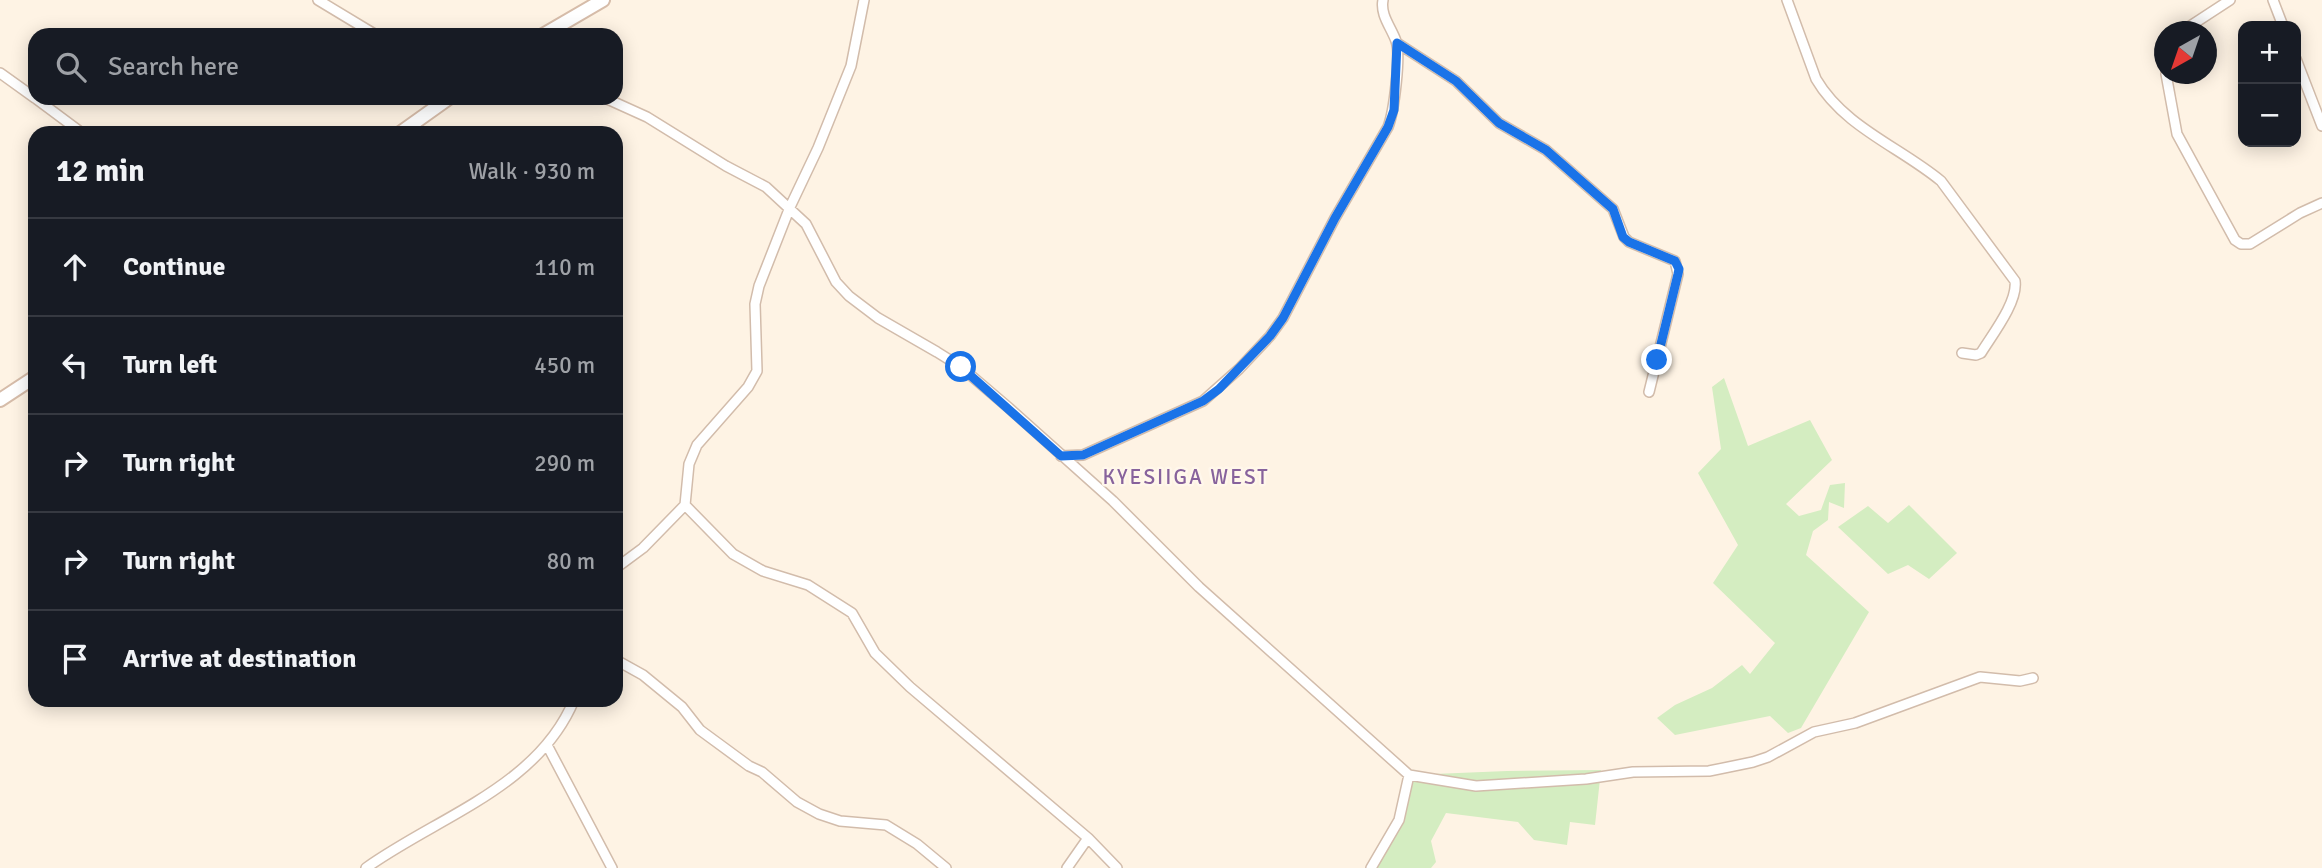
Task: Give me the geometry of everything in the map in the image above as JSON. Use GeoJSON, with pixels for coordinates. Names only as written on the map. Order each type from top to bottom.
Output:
{"type":"FeatureCollection","features":[{"type":"Feature","properties":{"kind":"main road"},"geometry":{"type":"LineString","coordinates":[[555,28],[603,0]]}},
{"type":"Feature","properties":{"kind":"main road"},"geometry":{"type":"LineString","coordinates":[[410,126],[439,105]]}},
{"type":"Feature","properties":{"kind":"main road"},"geometry":{"type":"LineString","coordinates":[[0,400],[28,382]]}},
{"type":"Feature","properties":{"kind":"street"},"geometry":{"type":"LineString","coordinates":[[318,0],[364,28]]}},
{"type":"Feature","properties":{"kind":"street"},"geometry":{"type":"LineString","coordinates":[[623,563],[643,548],[685,505],[689,464],[697,444],[748,387],[757,371],[755,304],[766,264],[851,66],[864,0]]}},
{"type":"Feature","properties":{"kind":"street"},"geometry":{"type":"LineString","coordinates":[[1061,456],[1083,455],[1203,401],[1219,389],[1270,336],[1283,318],[1335,218],[1388,127],[1394,110],[1397,43],[1384,16],[1383,0]]}},
{"type":"Feature","properties":{"kind":"street"},"geometry":{"type":"LineString","coordinates":[[1787,0],[1823,92],[1835,105],[1884,144],[1941,181],[2015,281],[2016,288],[2011,303],[1981,353],[1962,353]]}},
{"type":"Feature","properties":{"kind":"street"},"geometry":{"type":"LineString","coordinates":[[2198,21],[2230,0]]}},
{"type":"Feature","properties":{"kind":"street"},"geometry":{"type":"LineString","coordinates":[[2273,0],[2281,21]]}},
{"type":"Feature","properties":{"kind":"street"},"geometry":{"type":"LineString","coordinates":[[1397,43],[1456,81],[1499,123],[1546,150],[1613,209],[1623,237],[1629,242],[1675,261],[1679,269],[1649,392]]}},
{"type":"Feature","properties":{"kind":"street"},"geometry":{"type":"LineString","coordinates":[[2301,72],[2322,126]]}},
{"type":"Feature","properties":{"kind":"street"},"geometry":{"type":"LineString","coordinates":[[0,73],[28,93]]}},
{"type":"Feature","properties":{"kind":"street"},"geometry":{"type":"LineString","coordinates":[[2168,84],[2177,134],[2235,240],[2241,244],[2250,244],[2300,213],[2322,203]]}},
{"type":"Feature","properties":{"kind":"street"},"geometry":{"type":"LineString","coordinates":[[44,105],[73,126]]}},
{"type":"Feature","properties":{"kind":"street"},"geometry":{"type":"LineString","coordinates":[[620,105],[647,117],[726,166],[757,181],[790,207],[807,224],[836,282],[849,296],[878,318],[961,367],[1113,502],[1199,587],[1409,775],[1476,786],[1586,779],[1633,772],[1709,771],[1768,757],[1814,732],[1855,723],[1980,677],[2020,681],[2033,678]]}},
{"type":"Feature","properties":{"kind":"street"},"geometry":{"type":"LineString","coordinates":[[685,505],[733,554],[763,571],[808,585],[852,613],[875,653],[910,687],[1088,838],[1117,868]]}},
{"type":"Feature","properties":{"kind":"street"},"geometry":{"type":"LineString","coordinates":[[623,664],[643,675],[682,707],[700,730],[749,766],[762,772],[797,802],[840,821],[886,825],[917,844],[946,868]]}},
{"type":"Feature","properties":{"kind":"street"},"geometry":{"type":"LineString","coordinates":[[366,868],[529,764],[560,729],[571,707]]}},
{"type":"Feature","properties":{"kind":"street"},"geometry":{"type":"LineString","coordinates":[[547,745],[612,868]]}},
{"type":"Feature","properties":{"kind":"street"},"geometry":{"type":"LineString","coordinates":[[1371,868],[1399,820],[1409,775]]}},
{"type":"Feature","properties":{"kind":"street"},"geometry":{"type":"LineString","coordinates":[[1067,868],[1088,838]]}},
{"type":"Feature","properties":{"kind":"green space"},"geometry":{"type":"Polygon","coordinates":[[[1724,378],[1748,446],[1810,420],[1832,460],[1786,504],[1799,516],[1821,510],[1830,485],[1845,483],[1844,508],[1829,502],[1828,520],[1813,531],[1806,555],[1869,612],[1801,728],[1788,733],[1770,716],[1675,735],[1657,718],[1675,705],[1712,688],[1742,665],[1750,674],[1775,643],[1713,583],[1738,545],[1698,473],[1721,449],[1712,387],[1724,378]]]}},
{"type":"Feature","properties":{"kind":"green space"},"geometry":{"type":"Polygon","coordinates":[[[1909,505],[1957,553],[1929,579],[1908,565],[1888,574],[1838,527],[1868,506],[1888,523],[1909,505]]]}},
{"type":"Feature","properties":{"kind":"green space"},"geometry":{"type":"Polygon","coordinates":[[[1601,770],[1595,825],[1570,822],[1567,845],[1534,840],[1518,822],[1446,813],[1431,841],[1436,862],[1431,868],[1371,868],[1394,832],[1409,775],[1601,770]]]}},
{"type":"Feature","properties":{"kind":"district","name":"KYESIIGA WEST"},"geometry":{"type":"Point","coordinates":[1186,477]}},
{"type":"Feature","properties":{"kind":"route"},"geometry":{"type":"LineString","coordinates":[[961,367],[1061,456],[1083,455],[1211,396],[1270,336],[1283,318],[1335,218],[1388,127],[1394,110],[1397,43],[1456,81],[1499,123],[1546,150],[1613,209],[1623,237],[1629,242],[1675,261],[1679,269],[1657,360]]}}]}
